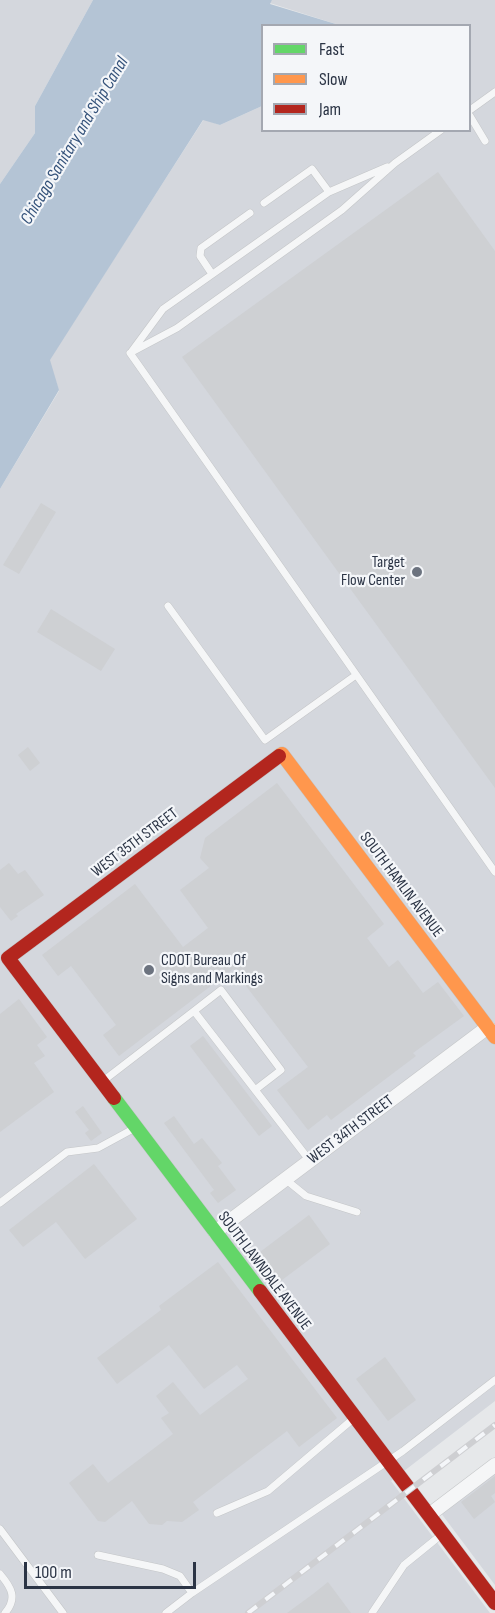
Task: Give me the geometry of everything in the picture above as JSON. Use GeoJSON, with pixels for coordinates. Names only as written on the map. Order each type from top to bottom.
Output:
{"type":"FeatureCollection","features":[{"type":"Feature","properties":{"kind":"street","name":"WEST 35TH STREET"},"geometry":{"type":"LineString","coordinates":[[8,958],[282,754]]}},
{"type":"Feature","properties":{"kind":"street","name":"SOUTH HAMLIN AVENUE"},"geometry":{"type":"LineString","coordinates":[[282,754],[491,1032]]}},
{"type":"Feature","properties":{"kind":"street","name":"SOUTH LAWNDALE AVENUE"},"geometry":{"type":"LineString","coordinates":[[8,958],[495,1603]]}},
{"type":"Feature","properties":{"kind":"street","name":"WEST 34TH STREET"},"geometry":{"type":"LineString","coordinates":[[215,1232],[309,1161],[491,1032]]}},
{"type":"Feature","properties":{"kind":"street"},"geometry":{"type":"LineString","coordinates":[[429,1515],[495,1465]]}},
{"type":"Feature","properties":{"kind":"lane"},"geometry":{"type":"LineString","coordinates":[[471,109],[495,92]]}},
{"type":"Feature","properties":{"kind":"lane"},"geometry":{"type":"LineString","coordinates":[[471,118],[486,141]]}},
{"type":"Feature","properties":{"kind":"lane"},"geometry":{"type":"LineString","coordinates":[[130,353],[177,328],[342,210],[395,163],[438,132]]}},
{"type":"Feature","properties":{"kind":"lane"},"geometry":{"type":"LineString","coordinates":[[130,353],[163,309],[329,192],[395,163]]}},
{"type":"Feature","properties":{"kind":"lane"},"geometry":{"type":"LineString","coordinates":[[264,203],[312,169],[329,192]]}},
{"type":"Feature","properties":{"kind":"lane"},"geometry":{"type":"LineString","coordinates":[[212,274],[200,256],[201,248],[250,213]]}},
{"type":"Feature","properties":{"kind":"lane"},"geometry":{"type":"LineString","coordinates":[[130,353],[495,872]]}},
{"type":"Feature","properties":{"kind":"lane"},"geometry":{"type":"LineString","coordinates":[[168,606],[265,740],[356,675]]}},
{"type":"Feature","properties":{"kind":"lane"},"geometry":{"type":"LineString","coordinates":[[101,1082],[221,990],[281,1070],[255,1090]]}},
{"type":"Feature","properties":{"kind":"lane"},"geometry":{"type":"LineString","coordinates":[[194,1011],[309,1161]]}},
{"type":"Feature","properties":{"kind":"lane"},"geometry":{"type":"LineString","coordinates":[[0,1203],[67,1152],[98,1148],[135,1127]]}},
{"type":"Feature","properties":{"kind":"lane"},"geometry":{"type":"LineString","coordinates":[[285,1179],[306,1196],[357,1212]]}},
{"type":"Feature","properties":{"kind":"lane"},"geometry":{"type":"LineString","coordinates":[[166,1613],[192,1593],[388,1461],[495,1380]]}},
{"type":"Feature","properties":{"kind":"lane"},"geometry":{"type":"LineString","coordinates":[[217,1513],[268,1491],[355,1417]]}},
{"type":"Feature","properties":{"kind":"lane"},"geometry":{"type":"LineString","coordinates":[[0,1529],[63,1613]]}},
{"type":"Feature","properties":{"kind":"lane"},"geometry":{"type":"LineString","coordinates":[[372,1613],[404,1565],[443,1534]]}},
{"type":"Feature","properties":{"kind":"lane"},"geometry":{"type":"LineString","coordinates":[[98,1555],[163,1569],[180,1576],[192,1593]]}},
{"type":"Feature","properties":{"kind":"lane"},"geometry":{"type":"LineString","coordinates":[[0,1574],[12,1592],[12,1606],[5,1613]]}},
{"type":"Feature","properties":{"kind":"shaded area"},"geometry":{"type":"Polygon","coordinates":[[[0,0],[93,0],[35,106],[35,133],[0,184],[0,0]]]}},
{"type":"Feature","properties":{"kind":"shaded area"},"geometry":{"type":"Polygon","coordinates":[[[272,0],[495,0],[495,1401],[391,1481],[490,1613],[0,1613],[0,489],[59,391],[49,360],[204,119],[220,125],[261,106],[261,132],[471,132],[471,24],[336,24],[270,3],[272,0]]]}},
{"type":"Feature","properties":{"kind":"shaded area"},"geometry":{"type":"Polygon","coordinates":[[[495,1473],[495,1585],[441,1513],[495,1473]]]}},
{"type":"Feature","properties":{"kind":"water","name":"Chicago Sanitary and Ship Canal"},"geometry":{"type":"Polygon","coordinates":[[[93,0],[272,0],[270,4],[336,24],[261,24],[261,106],[220,125],[203,120],[50,360],[59,390],[0,489],[0,184],[35,133],[35,106],[93,0]]]}},
{"type":"Feature","properties":{"kind":"building","name":"Target Flow Center"},"geometry":{"type":"Polygon","coordinates":[[[438,172],[495,251],[495,788],[182,357],[438,172]]]}},
{"type":"Feature","properties":{"kind":"building"},"geometry":{"type":"Polygon","coordinates":[[[41,503],[56,512],[19,574],[3,565],[41,503]]]}},
{"type":"Feature","properties":{"kind":"building"},"geometry":{"type":"Polygon","coordinates":[[[51,609],[115,649],[101,671],[37,632],[51,609]]]}},
{"type":"Feature","properties":{"kind":"building"},"geometry":{"type":"Polygon","coordinates":[[[28,747],[40,763],[30,771],[18,755],[28,747]]]}},
{"type":"Feature","properties":{"kind":"building"},"geometry":{"type":"Polygon","coordinates":[[[277,783],[384,924],[367,938],[389,967],[398,960],[423,993],[438,982],[464,1016],[413,1053],[416,1056],[331,1120],[327,1115],[308,1130],[277,1090],[308,1067],[233,969],[119,1056],[103,1035],[116,1025],[71,966],[58,976],[42,955],[135,884],[183,947],[208,928],[180,890],[209,868],[200,858],[205,838],[277,783]]]}},
{"type":"Feature","properties":{"kind":"building"},"geometry":{"type":"Polygon","coordinates":[[[9,863],[18,874],[25,870],[44,895],[16,914],[18,916],[11,921],[0,907],[0,870],[9,863]]]}},
{"type":"Feature","properties":{"kind":"building"},"geometry":{"type":"Polygon","coordinates":[[[19,999],[47,1037],[37,1045],[45,1056],[34,1063],[54,1092],[0,1132],[0,1014],[19,999]]]}},
{"type":"Feature","properties":{"kind":"building"},"geometry":{"type":"Polygon","coordinates":[[[203,1036],[272,1126],[259,1136],[190,1046],[203,1036]]]}},
{"type":"Feature","properties":{"kind":"building"},"geometry":{"type":"Polygon","coordinates":[[[83,1106],[102,1133],[91,1141],[85,1133],[89,1130],[75,1112],[83,1106]]]}},
{"type":"Feature","properties":{"kind":"building"},"geometry":{"type":"Polygon","coordinates":[[[174,1116],[194,1144],[202,1138],[222,1163],[218,1166],[236,1190],[218,1203],[210,1193],[214,1190],[164,1123],[174,1116]]]}},
{"type":"Feature","properties":{"kind":"building"},"geometry":{"type":"Polygon","coordinates":[[[94,1164],[137,1219],[85,1259],[56,1222],[23,1247],[9,1230],[94,1164]]]}},
{"type":"Feature","properties":{"kind":"building"},"geometry":{"type":"Polygon","coordinates":[[[309,1215],[330,1244],[278,1283],[258,1256],[260,1252],[309,1215]]]}},
{"type":"Feature","properties":{"kind":"building"},"geometry":{"type":"Polygon","coordinates":[[[218,1262],[337,1418],[299,1447],[287,1431],[193,1502],[199,1510],[182,1522],[167,1521],[162,1525],[149,1524],[132,1501],[105,1522],[98,1521],[69,1483],[93,1464],[108,1483],[173,1434],[161,1418],[169,1413],[156,1396],[173,1382],[200,1415],[248,1379],[237,1365],[204,1389],[169,1345],[117,1384],[97,1358],[161,1310],[159,1306],[218,1262]]]}},
{"type":"Feature","properties":{"kind":"building"},"geometry":{"type":"Polygon","coordinates":[[[385,1357],[416,1400],[388,1421],[356,1379],[385,1357]]]}},
{"type":"Feature","properties":{"kind":"building"},"geometry":{"type":"Polygon","coordinates":[[[495,1476],[495,1493],[491,1496],[495,1502],[474,1519],[461,1502],[495,1476]]]}},
{"type":"Feature","properties":{"kind":"building"},"geometry":{"type":"Polygon","coordinates":[[[328,1582],[351,1613],[287,1613],[313,1594],[328,1582]]]}},
{"type":"Feature","properties":{"kind":"railway"},"geometry":{"type":"LineString","coordinates":[[248,1613],[495,1425]]}},
{"type":"Feature","properties":{"kind":"traffic: fast"},"geometry":{"type":"LineString","coordinates":[[114,1098],[260,1291]]}},
{"type":"Feature","properties":{"kind":"traffic: slow"},"geometry":{"type":"LineString","coordinates":[[279,756],[282,754],[495,1037]]}},
{"type":"Feature","properties":{"kind":"traffic: jam"},"geometry":{"type":"LineString","coordinates":[[114,1098],[8,958],[279,756]]}},
{"type":"Feature","properties":{"kind":"traffic: jam"},"geometry":{"type":"LineString","coordinates":[[260,1291],[495,1603]]}},
{"type":"Feature","properties":{"kind":"place","name":"Target Flow Center"},"geometry":{"type":"Point","coordinates":[417,572]}},
{"type":"Feature","properties":{"kind":"place","name":"CDOT Bureau Of Signs and Markings"},"geometry":{"type":"Point","coordinates":[149,970]}}]}
